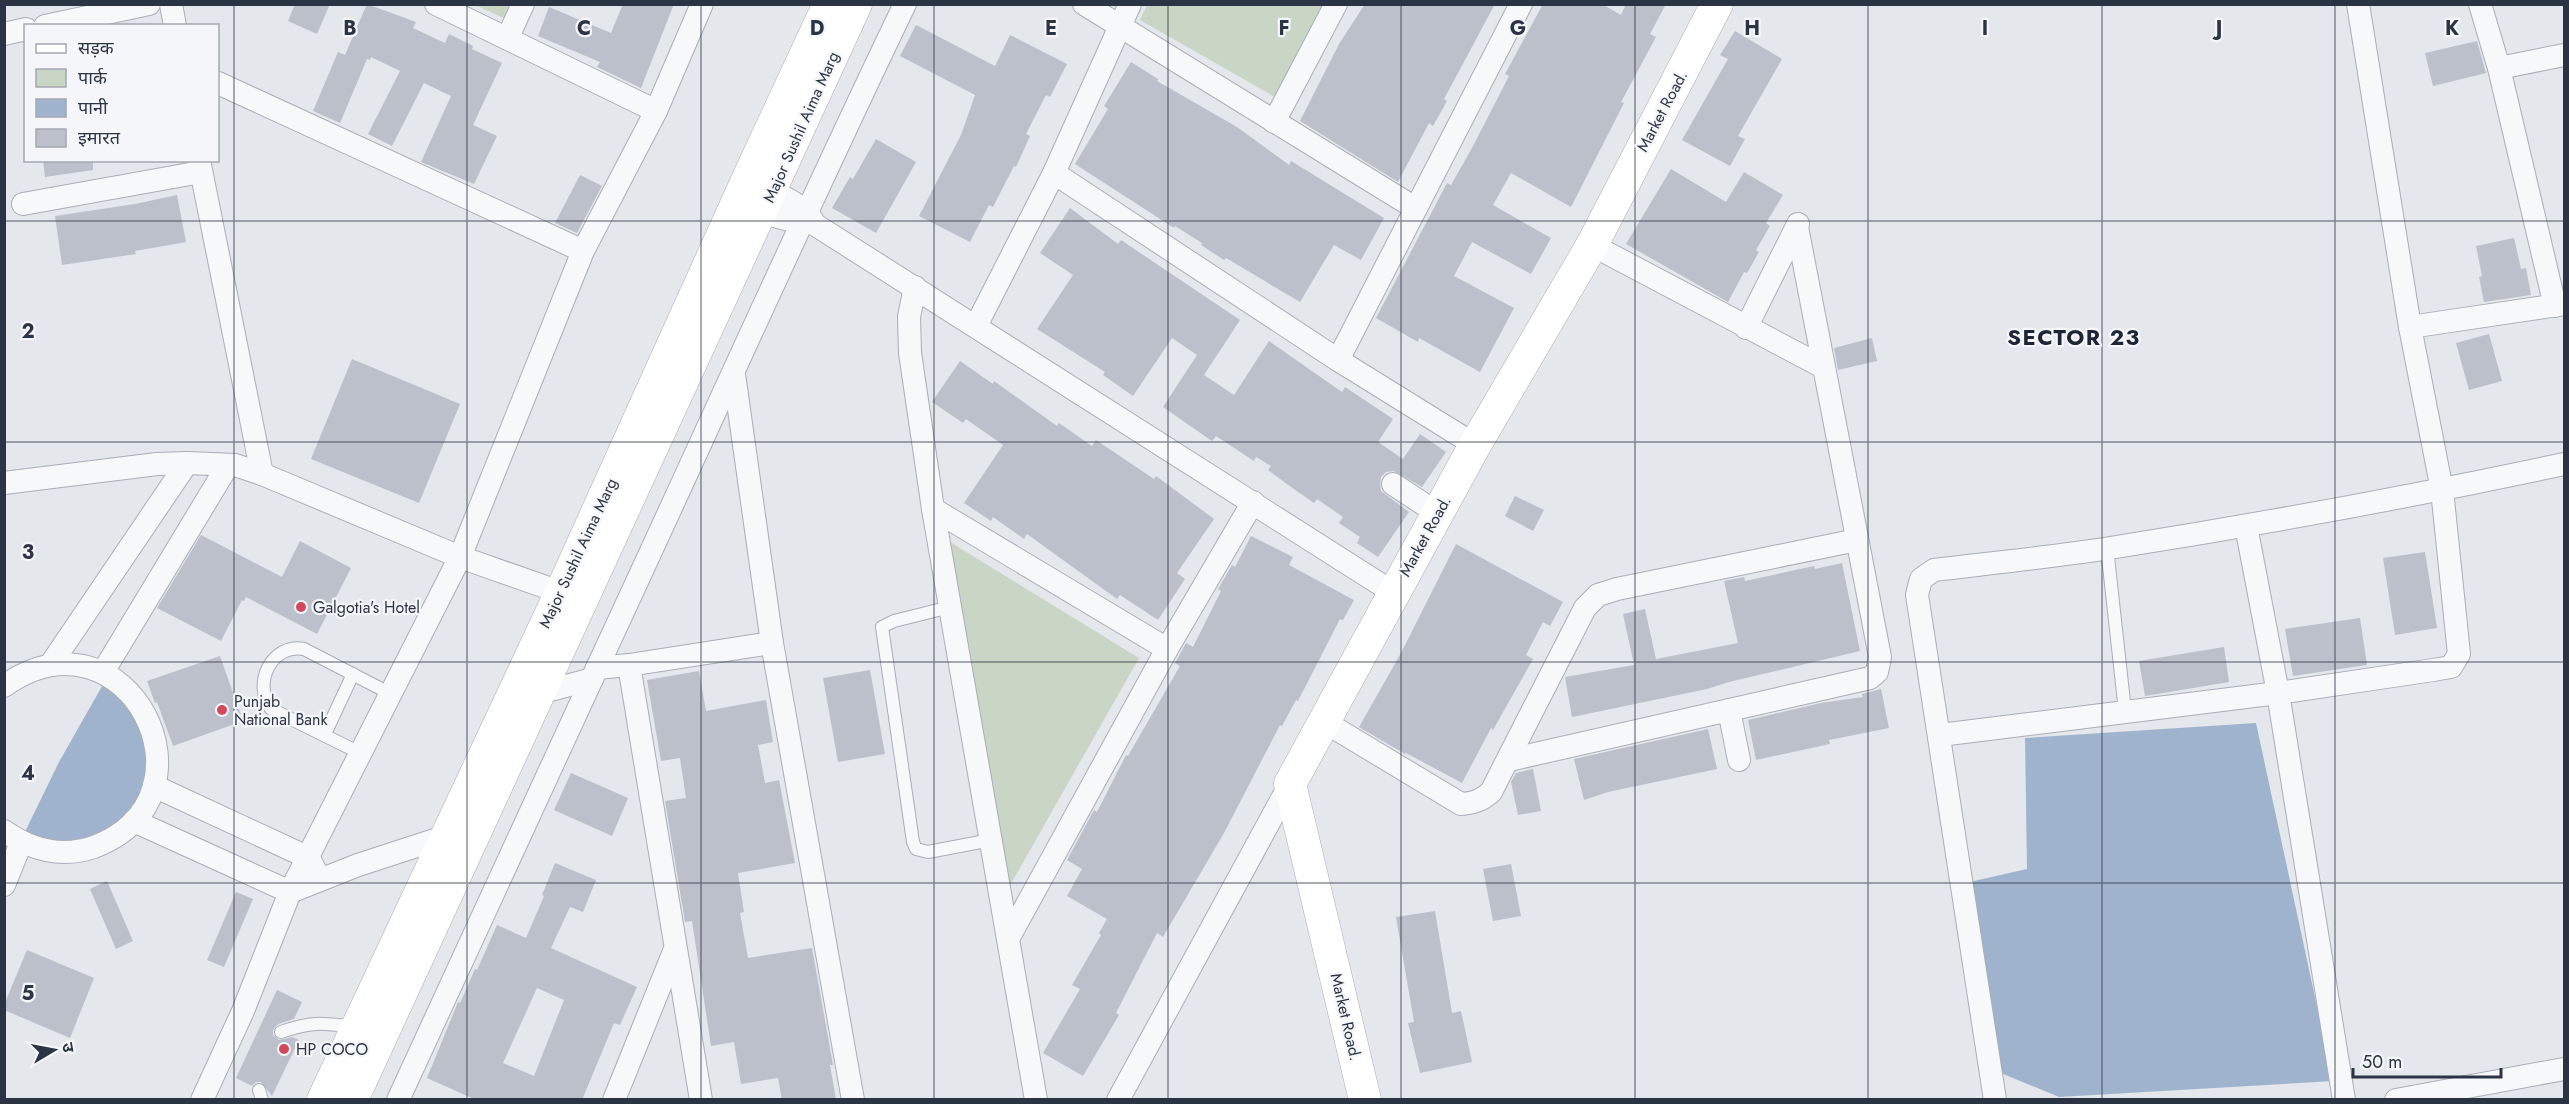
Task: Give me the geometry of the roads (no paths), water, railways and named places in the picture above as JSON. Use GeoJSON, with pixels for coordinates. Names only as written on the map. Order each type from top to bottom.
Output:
{"type":"FeatureCollection","features":[{"type":"Feature","properties":{"kind":"street"},"geometry":{"type":"LineString","coordinates":[[54,24],[149,4]]}},
{"type":"Feature","properties":{"kind":"street"},"geometry":{"type":"LineString","coordinates":[[171,4],[175,24]]}},
{"type":"Feature","properties":{"kind":"street"},"geometry":{"type":"LineString","coordinates":[[436,4],[508,37],[656,111]]}},
{"type":"Feature","properties":{"kind":"street"},"geometry":{"type":"LineString","coordinates":[[508,37],[523,4]]}},
{"type":"Feature","properties":{"kind":"street"},"geometry":{"type":"LineString","coordinates":[[202,1100],[243,1011],[290,892],[460,557],[583,251],[656,111],[702,4]]}},
{"type":"Feature","properties":{"kind":"street","name":"Major Sushil Aima Marg"},"geometry":{"type":"LineString","coordinates":[[755,195],[829,4]]}},
{"type":"Feature","properties":{"kind":"street","name":"Major Sushil Aima Marg"},"geometry":{"type":"LineString","coordinates":[[352,1100],[369,1032],[444,837],[572,596],[755,195],[856,4]]}},
{"type":"Feature","properties":{"kind":"street"},"geometry":{"type":"LineString","coordinates":[[398,1100],[905,4]]}},
{"type":"Feature","properties":{"kind":"street"},"geometry":{"type":"LineString","coordinates":[[1084,4],[1415,208]]}},
{"type":"Feature","properties":{"kind":"street"},"geometry":{"type":"LineString","coordinates":[[976,326],[1054,172],[1130,4]]}},
{"type":"Feature","properties":{"kind":"street"},"geometry":{"type":"LineString","coordinates":[[1274,122],[1336,4]]}},
{"type":"Feature","properties":{"kind":"street"},"geometry":{"type":"LineString","coordinates":[[1338,360],[1521,4]]}},
{"type":"Feature","properties":{"kind":"street","name":"Market Road."},"geometry":{"type":"LineString","coordinates":[[1365,1100],[1290,784],[1475,445],[1592,245],[1717,4]]}},
{"type":"Feature","properties":{"kind":"street"},"geometry":{"type":"LineString","coordinates":[[1940,735],[2278,693],[2451,667],[2459,654],[2459,634],[2442,490],[2410,327],[2358,4]]}},
{"type":"Feature","properties":{"kind":"street"},"geometry":{"type":"LineString","coordinates":[[2410,327],[2560,305],[2499,68],[2480,4]]}},
{"type":"Feature","properties":{"kind":"street"},"geometry":{"type":"LineString","coordinates":[[4,34],[24,29]]}},
{"type":"Feature","properties":{"kind":"street"},"geometry":{"type":"LineString","coordinates":[[2499,68],[2565,55]]}},
{"type":"Feature","properties":{"kind":"street"},"geometry":{"type":"LineString","coordinates":[[219,83],[583,251]]}},
{"type":"Feature","properties":{"kind":"street"},"geometry":{"type":"LineString","coordinates":[[23,204],[200,166],[262,474]]}},
{"type":"Feature","properties":{"kind":"street"},"geometry":{"type":"LineString","coordinates":[[1054,172],[1338,360],[1475,445]]}},
{"type":"Feature","properties":{"kind":"street"},"geometry":{"type":"LineString","coordinates":[[755,195],[807,219],[1394,593]]}},
{"type":"Feature","properties":{"kind":"street"},"geometry":{"type":"LineString","coordinates":[[1509,760],[1870,678],[1877,672],[1880,657],[1823,367],[1800,221],[1746,328]]}},
{"type":"Feature","properties":{"kind":"street"},"geometry":{"type":"LineString","coordinates":[[1592,245],[1823,367]]}},
{"type":"Feature","properties":{"kind":"street"},"geometry":{"type":"LineString","coordinates":[[915,287],[908,330],[933,509],[1036,1100]]}},
{"type":"Feature","properties":{"kind":"street"},"geometry":{"type":"LineString","coordinates":[[734,374],[772,643],[853,1100]]}},
{"type":"Feature","properties":{"kind":"street"},"geometry":{"type":"LineString","coordinates":[[51,664],[187,463]]}},
{"type":"Feature","properties":{"kind":"street"},"geometry":{"type":"LineString","coordinates":[[4,483],[157,464],[228,465],[262,474],[460,557],[572,596]]}},
{"type":"Feature","properties":{"kind":"street"},"geometry":{"type":"LineString","coordinates":[[1995,1100],[1917,595],[1921,579],[1934,570],[2107,548],[2246,526],[2442,490],[2565,464]]}},
{"type":"Feature","properties":{"kind":"street"},"geometry":{"type":"LineString","coordinates":[[103,672],[228,465]]}},
{"type":"Feature","properties":{"kind":"street"},"geometry":{"type":"LineString","coordinates":[[1393,484],[1437,513]]}},
{"type":"Feature","properties":{"kind":"street"},"geometry":{"type":"LineString","coordinates":[[1008,939],[1167,649],[1253,502]]}},
{"type":"Feature","properties":{"kind":"street"},"geometry":{"type":"LineString","coordinates":[[933,509],[1167,649]]}},
{"type":"Feature","properties":{"kind":"street"},"geometry":{"type":"LineString","coordinates":[[2246,526],[2278,693],[2344,1100]]}},
{"type":"Feature","properties":{"kind":"street"},"geometry":{"type":"LineString","coordinates":[[1323,721],[1461,804],[1484,799],[1491,792],[1509,760],[1585,608],[1598,596],[1617,589],[1857,540]]}},
{"type":"Feature","properties":{"kind":"street","name":"Major Sushil Aima Marg"},"geometry":{"type":"LineString","coordinates":[[323,1100],[369,1032],[540,693],[572,596]]}},
{"type":"Feature","properties":{"kind":"street"},"geometry":{"type":"LineString","coordinates":[[540,693],[594,673],[629,665],[772,643]]}},
{"type":"Feature","properties":{"kind":"street"},"geometry":{"type":"LineString","coordinates":[[4,686],[22,673],[51,664],[77,665],[103,672],[125,687],[143,708],[154,732],[158,759],[154,786],[146,805],[134,821],[110,841],[81,851],[51,852],[13,837],[4,885]]}},
{"type":"Feature","properties":{"kind":"street"},"geometry":{"type":"LineString","coordinates":[[629,665],[701,1100]]}},
{"type":"Feature","properties":{"kind":"street"},"geometry":{"type":"LineString","coordinates":[[1729,710],[1739,760]]}},
{"type":"Feature","properties":{"kind":"street"},"geometry":{"type":"LineString","coordinates":[[1118,1100],[1290,784]]}},
{"type":"Feature","properties":{"kind":"street"},"geometry":{"type":"LineString","coordinates":[[154,786],[309,858],[319,880]]}},
{"type":"Feature","properties":{"kind":"street"},"geometry":{"type":"LineString","coordinates":[[134,821],[290,892],[444,837]]}},
{"type":"Feature","properties":{"kind":"street"},"geometry":{"type":"LineString","coordinates":[[614,1100],[675,949]]}},
{"type":"Feature","properties":{"kind":"street"},"geometry":{"type":"LineString","coordinates":[[2396,1100],[2565,1069]]}},
{"type":"Feature","properties":{"kind":"lane"},"geometry":{"type":"LineString","coordinates":[[2107,548],[2125,711]]}},
{"type":"Feature","properties":{"kind":"lane"},"geometry":{"type":"LineString","coordinates":[[950,607],[894,621],[882,627],[881,634],[914,842],[916,849],[928,852],[991,840]]}},
{"type":"Feature","properties":{"kind":"lane"},"geometry":{"type":"LineString","coordinates":[[362,754],[271,709],[262,690],[263,676],[274,659],[284,650],[294,647],[304,649],[392,694]]}},
{"type":"Feature","properties":{"kind":"lane"},"geometry":{"type":"LineString","coordinates":[[325,734],[353,674]]}},
{"type":"Feature","properties":{"kind":"lane"},"geometry":{"type":"LineString","coordinates":[[281,1032],[306,1023],[320,1023],[369,1032]]}},
{"type":"Feature","properties":{"kind":"water"},"geometry":{"type":"Polygon","coordinates":[[[105,681],[134,703],[151,751],[139,796],[121,823],[64,848],[22,838],[59,762],[105,681]]]}},
{"type":"Feature","properties":{"kind":"water"},"geometry":{"type":"Polygon","coordinates":[[[2256,723],[2333,1081],[2059,1097],[1996,1071],[1965,883],[2027,869],[2025,738],[2256,723]]]}},
{"type":"Feature","properties":{"kind":"place","name":"Galgotia's Hotel"},"geometry":{"type":"Point","coordinates":[301,607]}},
{"type":"Feature","properties":{"kind":"place","name":"Punjab National Bank"},"geometry":{"type":"Point","coordinates":[222,710]}},
{"type":"Feature","properties":{"kind":"place","name":"HP COCO"},"geometry":{"type":"Point","coordinates":[284,1049]}},
{"type":"Feature","properties":{"kind":"district","name":"SECTOR 23"},"geometry":{"type":"Point","coordinates":[2074,337]}}]}
